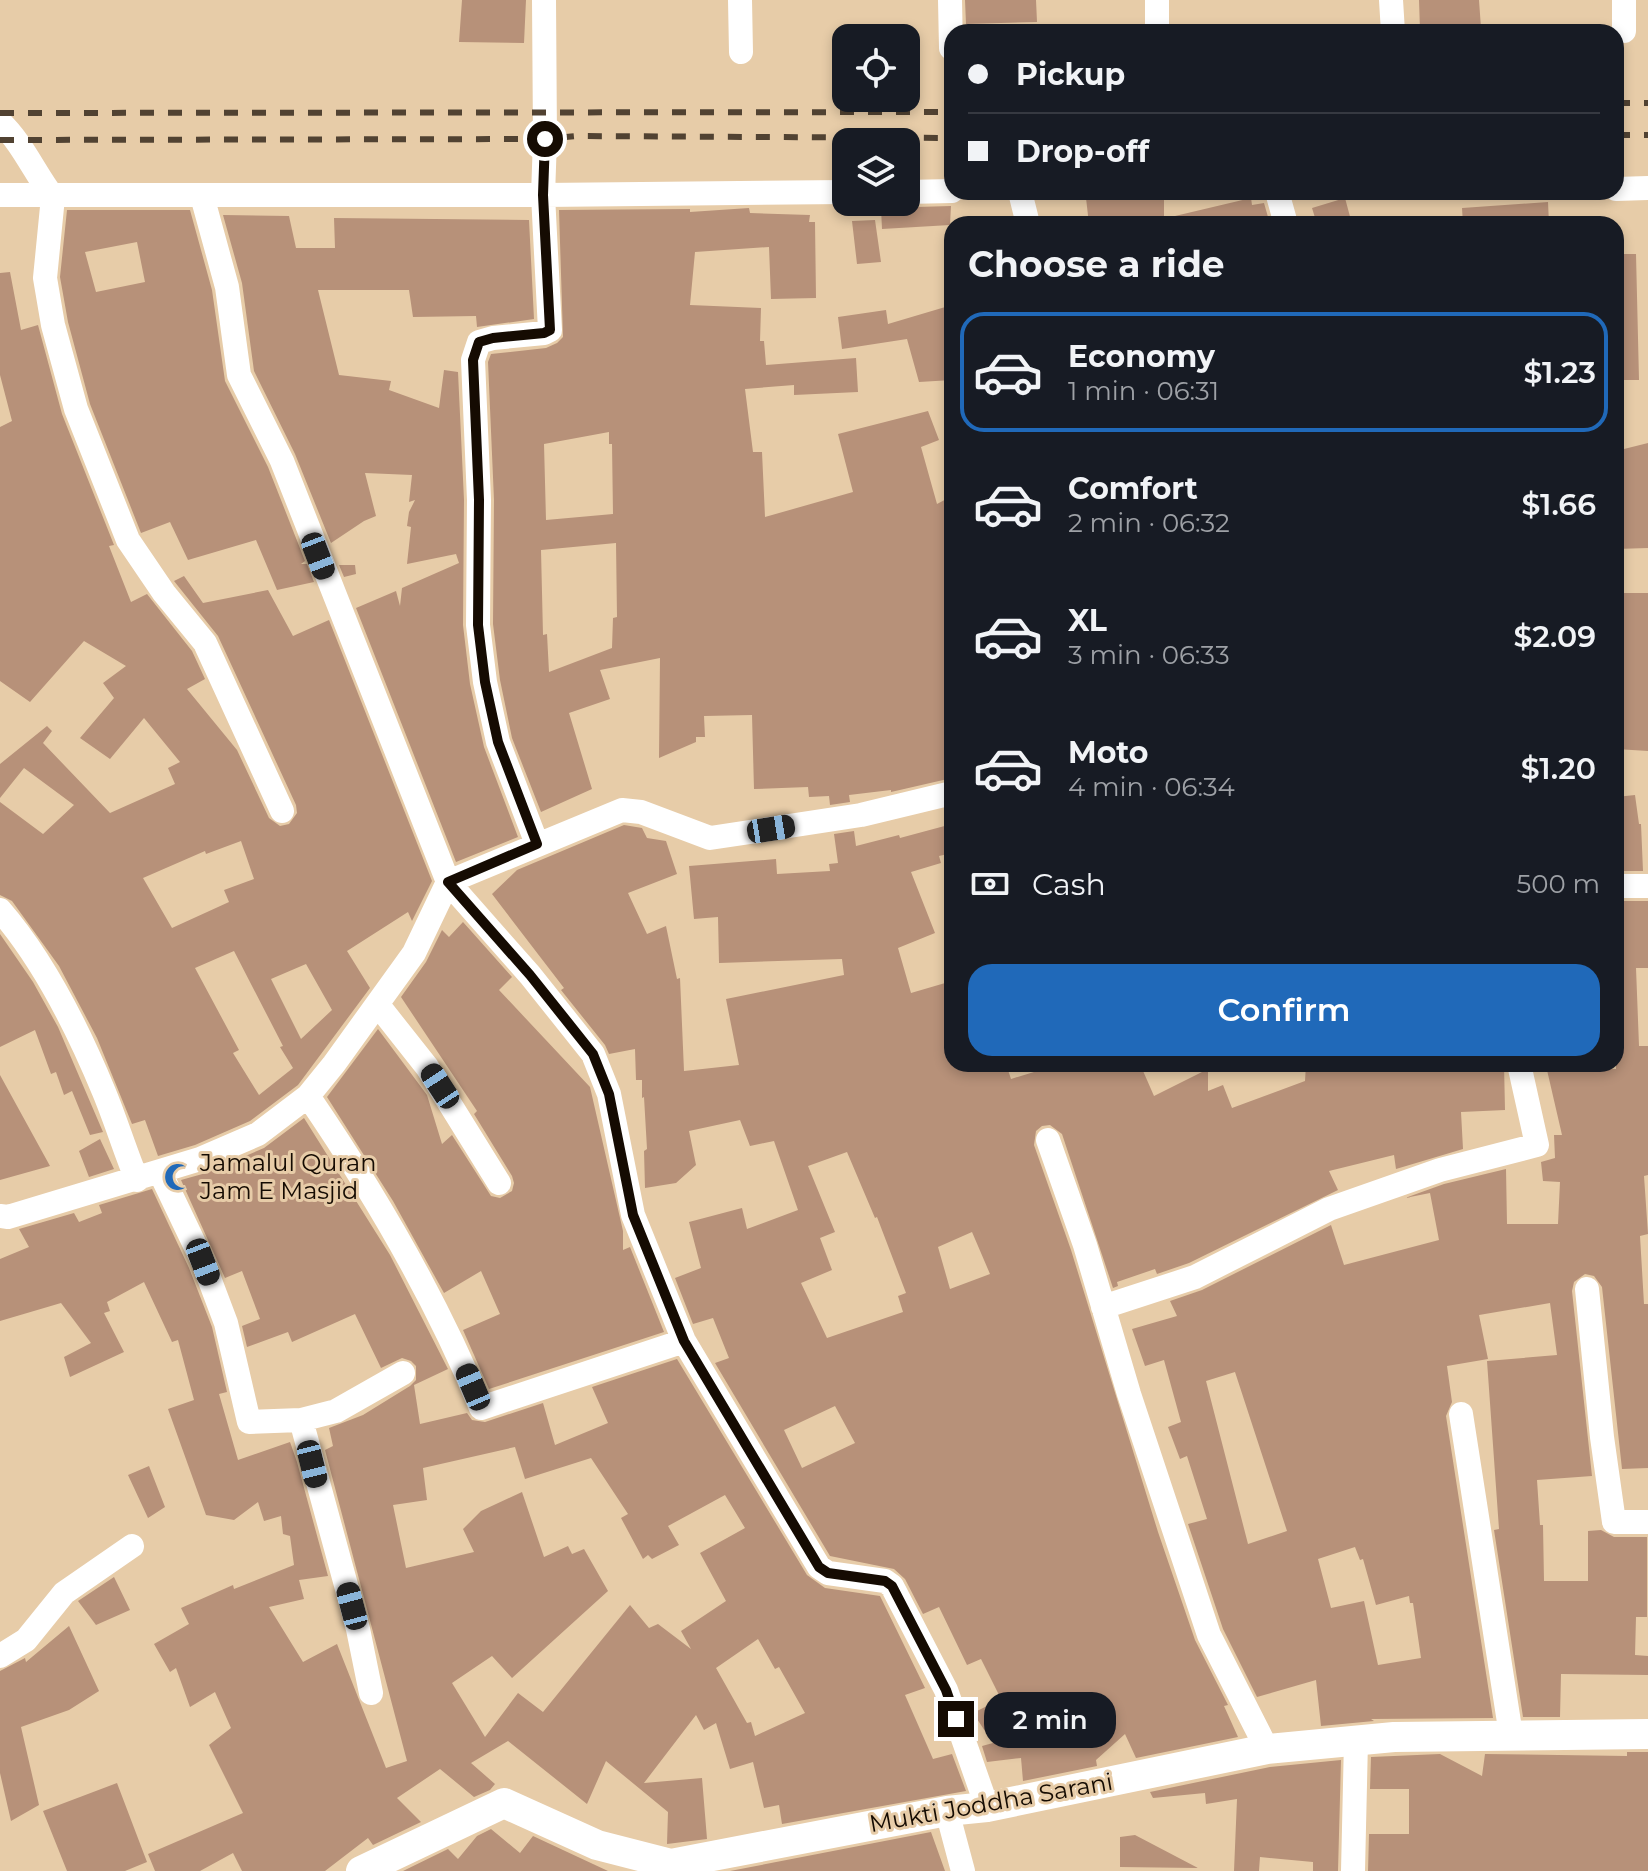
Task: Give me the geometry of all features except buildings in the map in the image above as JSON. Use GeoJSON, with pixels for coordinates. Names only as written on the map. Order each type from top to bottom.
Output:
{"type":"FeatureCollection","features":[{"type":"Feature","properties":{"kind":"street"},"geometry":{"type":"LineString","coordinates":[[537,844],[498,742],[485,682],[478,625],[479,500],[473,360],[479,342],[550,330],[543,195],[544,0]]}},
{"type":"Feature","properties":{"kind":"street"},"geometry":{"type":"LineString","coordinates":[[740,0],[741,52]]}},
{"type":"Feature","properties":{"kind":"street"},"geometry":{"type":"LineString","coordinates":[[950,0],[950,24]]}},
{"type":"Feature","properties":{"kind":"street"},"geometry":{"type":"LineString","coordinates":[[1157,0],[1157,24]]}},
{"type":"Feature","properties":{"kind":"street"},"geometry":{"type":"LineString","coordinates":[[1391,0],[1392,24]]}},
{"type":"Feature","properties":{"kind":"street"},"geometry":{"type":"LineString","coordinates":[[1624,0],[1624,31]]}},
{"type":"Feature","properties":{"kind":"street"},"geometry":{"type":"LineString","coordinates":[[0,122],[18,140],[36,175],[53,197],[45,278],[53,325],[76,409],[128,540],[164,593],[205,643],[282,811]]}},
{"type":"Feature","properties":{"kind":"street"},"geometry":{"type":"LineString","coordinates":[[1624,189],[1648,188]]}},
{"type":"Feature","properties":{"kind":"street"},"geometry":{"type":"LineString","coordinates":[[920,192],[944,191]]}},
{"type":"Feature","properties":{"kind":"street"},"geometry":{"type":"LineString","coordinates":[[0,195],[832,192]]}},
{"type":"Feature","properties":{"kind":"street"},"geometry":{"type":"LineString","coordinates":[[202,196],[227,287],[239,375],[282,461],[448,882],[530,975],[593,1054],[609,1094],[633,1215],[684,1341],[819,1567],[828,1573],[885,1581],[892,1586],[946,1690],[987,1807]]}},
{"type":"Feature","properties":{"kind":"street"},"geometry":{"type":"LineString","coordinates":[[0,1216],[8,1217],[148,1176],[200,1159],[258,1134],[308,1096],[378,1005],[414,953],[448,882],[622,810],[641,812],[710,838],[861,815],[944,795]]}},
{"type":"Feature","properties":{"kind":"street"},"geometry":{"type":"LineString","coordinates":[[1624,886],[1648,886]]}},
{"type":"Feature","properties":{"kind":"street"},"geometry":{"type":"LineString","coordinates":[[0,910],[20,933],[42,967],[148,1176],[203,1262],[226,1323],[249,1422],[301,1420],[336,1411],[403,1373]]}},
{"type":"Feature","properties":{"kind":"street"},"geometry":{"type":"LineString","coordinates":[[378,1005],[427,1067],[499,1183]]}},
{"type":"Feature","properties":{"kind":"street"},"geometry":{"type":"LineString","coordinates":[[1103,1307],[1195,1277],[1329,1209],[1440,1170],[1537,1145],[1521,1072]]}},
{"type":"Feature","properties":{"kind":"street"},"geometry":{"type":"LineString","coordinates":[[308,1096],[344,1148],[435,1304],[481,1408],[684,1341]]}},
{"type":"Feature","properties":{"kind":"street"},"geometry":{"type":"LineString","coordinates":[[1048,1140],[1085,1245],[1129,1394],[1209,1635],[1267,1749]]}},
{"type":"Feature","properties":{"kind":"street"},"geometry":{"type":"LineString","coordinates":[[1587,1289],[1614,1522],[1648,1522]]}},
{"type":"Feature","properties":{"kind":"street"},"geometry":{"type":"LineString","coordinates":[[1461,1414],[1511,1735]]}},
{"type":"Feature","properties":{"kind":"street"},"geometry":{"type":"LineString","coordinates":[[301,1420],[358,1629],[371,1693]]}},
{"type":"Feature","properties":{"kind":"street"},"geometry":{"type":"LineString","coordinates":[[0,1656],[26,1640],[64,1593],[132,1546]]}},
{"type":"Feature","properties":{"kind":"street","name":"Mukti Joddha Sarani"},"geometry":{"type":"LineString","coordinates":[[361,1871],[504,1803],[597,1845],[671,1864],[947,1811],[987,1807],[1267,1749],[1394,1737],[1648,1734]]}},
{"type":"Feature","properties":{"kind":"street"},"geometry":{"type":"LineString","coordinates":[[1353,1871],[1356,1741]]}},
{"type":"Feature","properties":{"kind":"street"},"geometry":{"type":"LineString","coordinates":[[947,1811],[963,1871]]}},
{"type":"Feature","properties":{"kind":"railway"},"geometry":{"type":"LineString","coordinates":[[1624,103],[1648,103]]}},
{"type":"Feature","properties":{"kind":"railway"},"geometry":{"type":"LineString","coordinates":[[0,113],[944,112]]}},
{"type":"Feature","properties":{"kind":"railway"},"geometry":{"type":"LineString","coordinates":[[1624,135],[1648,135]]}},
{"type":"Feature","properties":{"kind":"railway"},"geometry":{"type":"LineString","coordinates":[[0,140],[545,139],[577,136],[944,138]]}},
{"type":"Feature","properties":{"kind":"place","name":"Jamalul Quran Jam E Masjid"},"geometry":{"type":"Point","coordinates":[178,1177]}},
{"type":"Feature","properties":{"kind":"route"},"geometry":{"type":"LineString","coordinates":[[545,139],[543,195],[550,330],[479,342],[473,360],[479,500],[478,625],[485,682],[498,742],[537,844],[448,882],[530,975],[593,1054],[609,1094],[633,1215],[684,1341],[737,1432],[819,1567],[828,1573],[889,1582],[946,1690],[956,1719]]}}]}
